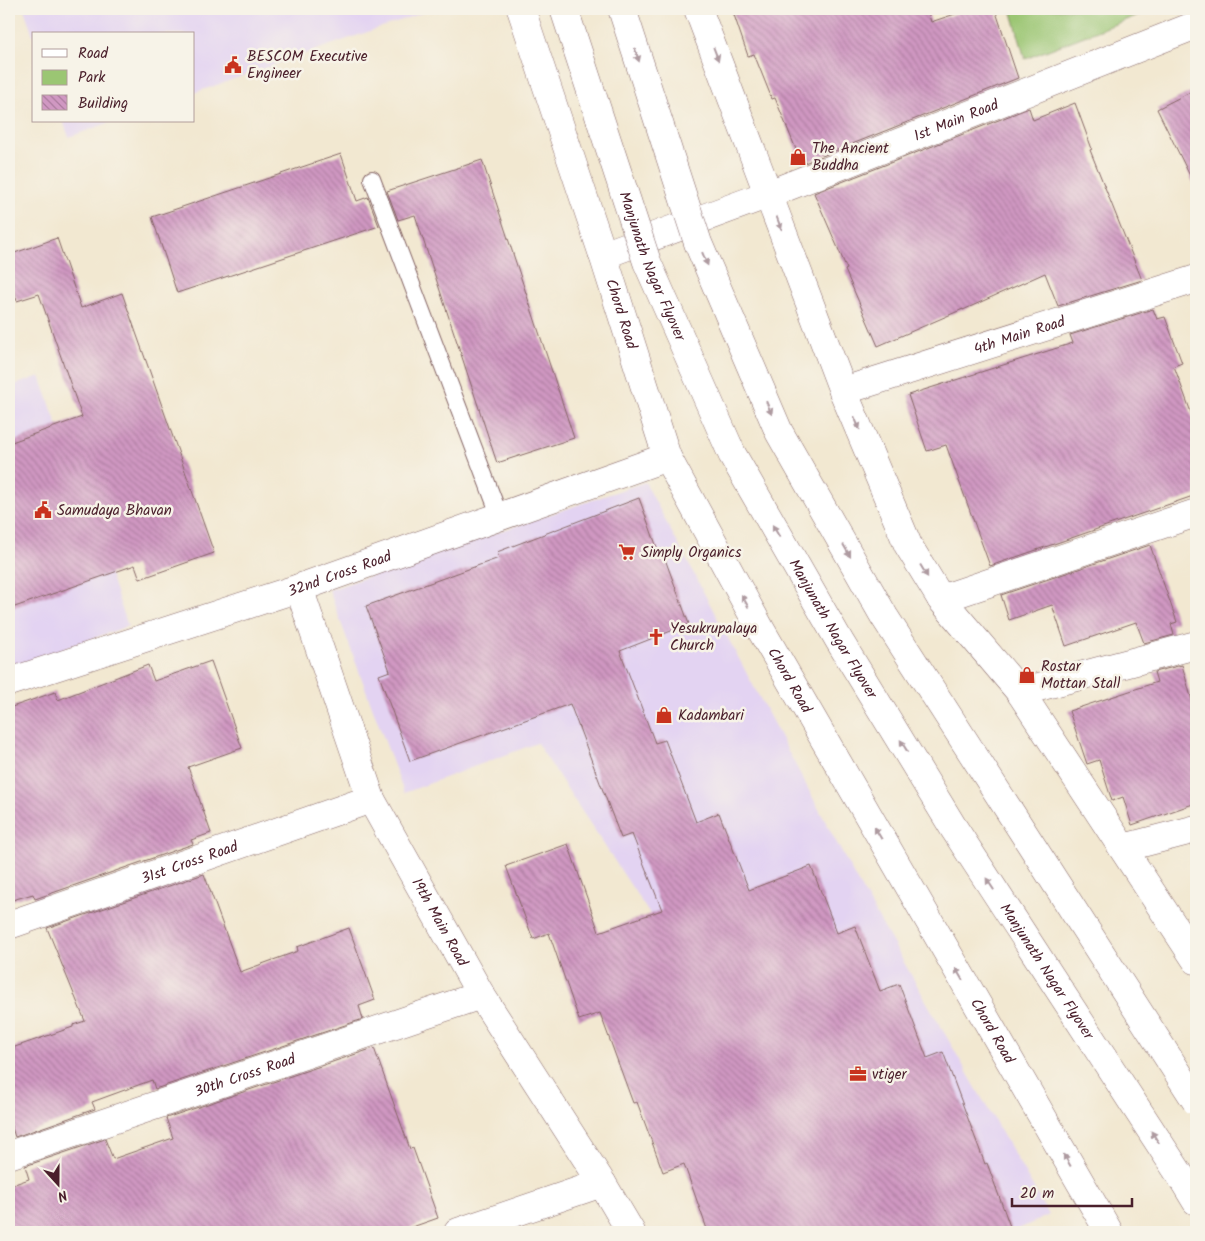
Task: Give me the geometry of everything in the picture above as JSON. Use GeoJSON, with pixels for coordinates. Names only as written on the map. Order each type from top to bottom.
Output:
{"type":"FeatureCollection","features":[{"type":"Feature","properties":{"kind":"street","name":"Chord Road"},"geometry":{"type":"LineString","coordinates":[[521,9],[603,255],[667,457],[761,630],[1109,1232]]}},
{"type":"Feature","properties":{"kind":"street","name":"Manjunath Nagar Flyover"},"geometry":{"type":"LineString","coordinates":[[564,9],[647,262],[732,454],[840,642],[953,826],[1196,1201]]}},
{"type":"Feature","properties":{"kind":"street"},"geometry":{"type":"LineString","coordinates":[[622,9],[698,243],[779,432],[884,616],[1196,1100]]}},
{"type":"Feature","properties":{"kind":"street"},"geometry":{"type":"LineString","coordinates":[[698,9],[843,391],[908,545],[941,600],[1020,692],[1196,960]]}},
{"type":"Feature","properties":{"kind":"street","name":"1st Main Road"},"geometry":{"type":"LineString","coordinates":[[603,255],[769,194],[1196,25]]}},
{"type":"Feature","properties":{"kind":"street","name":"4th Main Road"},"geometry":{"type":"LineString","coordinates":[[843,391],[1196,279]]}},
{"type":"Feature","properties":{"kind":"street","name":"32nd Cross Road"},"geometry":{"type":"LineString","coordinates":[[9,682],[299,588],[667,457]]}},
{"type":"Feature","properties":{"kind":"street"},"geometry":{"type":"LineString","coordinates":[[941,600],[1196,513]]}},
{"type":"Feature","properties":{"kind":"street","name":"19th Main Road"},"geometry":{"type":"LineString","coordinates":[[299,588],[371,799],[481,995],[602,1183],[631,1232]]}},
{"type":"Feature","properties":{"kind":"street"},"geometry":{"type":"LineString","coordinates":[[1020,692],[1196,645]]}},
{"type":"Feature","properties":{"kind":"street","name":"31st Cross Road"},"geometry":{"type":"LineString","coordinates":[[9,925],[371,799]]}},
{"type":"Feature","properties":{"kind":"street"},"geometry":{"type":"LineString","coordinates":[[1122,848],[1196,828]]}},
{"type":"Feature","properties":{"kind":"street","name":"30th Cross Road"},"geometry":{"type":"LineString","coordinates":[[9,1155],[481,995]]}},
{"type":"Feature","properties":{"kind":"street"},"geometry":{"type":"LineString","coordinates":[[458,1232],[602,1183]]}},
{"type":"Feature","properties":{"kind":"lane"},"geometry":{"type":"LineString","coordinates":[[372,179],[500,517]]}},
{"type":"Feature","properties":{"kind":"shaded area","name":"BESCOM Executive Engineer"},"geometry":{"type":"Polygon","coordinates":[[[24,9],[433,9],[195,93],[195,32],[32,32],[24,9]]]}},
{"type":"Feature","properties":{"kind":"shaded area"},"geometry":{"type":"Polygon","coordinates":[[[63,122],[111,122],[69,137],[63,122]]]}},
{"type":"Feature","properties":{"kind":"shaded area"},"geometry":{"type":"Polygon","coordinates":[[[40,376],[128,626],[9,668],[9,387],[40,376]]]}},
{"type":"Feature","properties":{"kind":"shaded area"},"geometry":{"type":"Polygon","coordinates":[[[645,482],[856,879],[1049,1215],[1012,1232],[859,1232],[537,743],[404,793],[329,590],[645,482]]]}},
{"type":"Feature","properties":{"kind":"green space"},"geometry":{"type":"Polygon","coordinates":[[[1011,9],[1154,9],[1025,59],[1011,9]]]}},
{"type":"Feature","properties":{"kind":"building"},"geometry":{"type":"Polygon","coordinates":[[[732,9],[927,9],[931,22],[970,9],[995,9],[1018,78],[802,164],[775,98],[772,99],[754,54],[748,56],[732,9]]]}},
{"type":"Feature","properties":{"kind":"building"},"geometry":{"type":"Polygon","coordinates":[[[1196,89],[1196,188],[1157,109],[1196,89]]]}},
{"type":"Feature","properties":{"kind":"building"},"geometry":{"type":"Polygon","coordinates":[[[1075,103],[1092,149],[1090,150],[1142,280],[1058,306],[1045,273],[878,346],[814,193],[1029,108],[1033,120],[1075,103]]]}},
{"type":"Feature","properties":{"kind":"building"},"geometry":{"type":"Polygon","coordinates":[[[341,154],[357,201],[368,197],[379,226],[177,293],[152,217],[341,154]]]}},
{"type":"Feature","properties":{"kind":"building"},"geometry":{"type":"Polygon","coordinates":[[[482,160],[574,438],[497,463],[415,215],[398,220],[387,191],[482,160]]]}},
{"type":"Feature","properties":{"kind":"building"},"geometry":{"type":"Polygon","coordinates":[[[57,238],[81,308],[122,293],[214,553],[140,579],[135,565],[9,609],[9,443],[82,417],[39,294],[17,301],[9,278],[9,255],[57,238]]]}},
{"type":"Feature","properties":{"kind":"building"},"geometry":{"type":"Polygon","coordinates":[[[1153,309],[1157,319],[1165,317],[1182,363],[1174,366],[1196,426],[1196,495],[990,566],[946,445],[927,451],[908,395],[1073,343],[1070,335],[1153,309]]]}},
{"type":"Feature","properties":{"kind":"building"},"geometry":{"type":"Polygon","coordinates":[[[639,498],[659,553],[662,551],[689,624],[620,651],[655,743],[665,740],[696,822],[719,813],[749,890],[811,866],[837,933],[855,926],[880,991],[899,984],[927,1058],[943,1052],[1012,1232],[708,1232],[684,1164],[663,1172],[637,1102],[633,1103],[600,1013],[579,1020],[549,933],[533,939],[506,866],[568,844],[599,932],[662,910],[632,834],[621,838],[570,704],[410,761],[379,675],[390,671],[366,606],[499,558],[497,552],[639,498]]]}},
{"type":"Feature","properties":{"kind":"building"},"geometry":{"type":"Polygon","coordinates":[[[1150,545],[1177,622],[1171,624],[1174,635],[1144,643],[1136,622],[1066,646],[1052,605],[1009,620],[1001,595],[1150,545]]]}},
{"type":"Feature","properties":{"kind":"building"},"geometry":{"type":"Polygon","coordinates":[[[211,661],[242,748],[188,767],[211,833],[191,840],[193,844],[35,899],[33,894],[9,901],[9,708],[55,692],[58,700],[148,665],[154,681],[211,661]]]}},
{"type":"Feature","properties":{"kind":"building"},"geometry":{"type":"Polygon","coordinates":[[[1182,665],[1196,715],[1196,803],[1132,825],[1123,797],[1112,801],[1099,760],[1087,764],[1069,711],[1157,682],[1154,672],[1182,665]]]}},
{"type":"Feature","properties":{"kind":"building"},"geometry":{"type":"Polygon","coordinates":[[[204,874],[240,972],[298,951],[297,947],[349,928],[375,1000],[359,1006],[363,1019],[155,1089],[152,1080],[92,1102],[95,1109],[15,1137],[9,1119],[9,1049],[85,1021],[47,928],[204,874]]]}},
{"type":"Feature","properties":{"kind":"building"},"geometry":{"type":"Polygon","coordinates":[[[374,1048],[410,1149],[413,1148],[438,1218],[398,1232],[9,1232],[9,1186],[29,1179],[25,1166],[105,1139],[113,1159],[173,1138],[166,1118],[374,1048]]]}},
{"type":"Feature","properties":{"kind":"place","name":"BESCOM Executive Engineer"},"geometry":{"type":"Point","coordinates":[233,65]}},
{"type":"Feature","properties":{"kind":"place","name":"The Ancient Buddha"},"geometry":{"type":"Point","coordinates":[798,157]}},
{"type":"Feature","properties":{"kind":"place","name":"Samudaya Bhavan"},"geometry":{"type":"Point","coordinates":[43,510]}},
{"type":"Feature","properties":{"kind":"place","name":"Simply Organics"},"geometry":{"type":"Point","coordinates":[627,552]}},
{"type":"Feature","properties":{"kind":"place","name":"Yesukrupalaya Church"},"geometry":{"type":"Point","coordinates":[656,637]}},
{"type":"Feature","properties":{"kind":"place","name":"Rostar Mottan Stall"},"geometry":{"type":"Point","coordinates":[1027,675]}},
{"type":"Feature","properties":{"kind":"place","name":"Kadambari"},"geometry":{"type":"Point","coordinates":[664,715]}},
{"type":"Feature","properties":{"kind":"place","name":"vtiger"},"geometry":{"type":"Point","coordinates":[858,1074]}}]}
